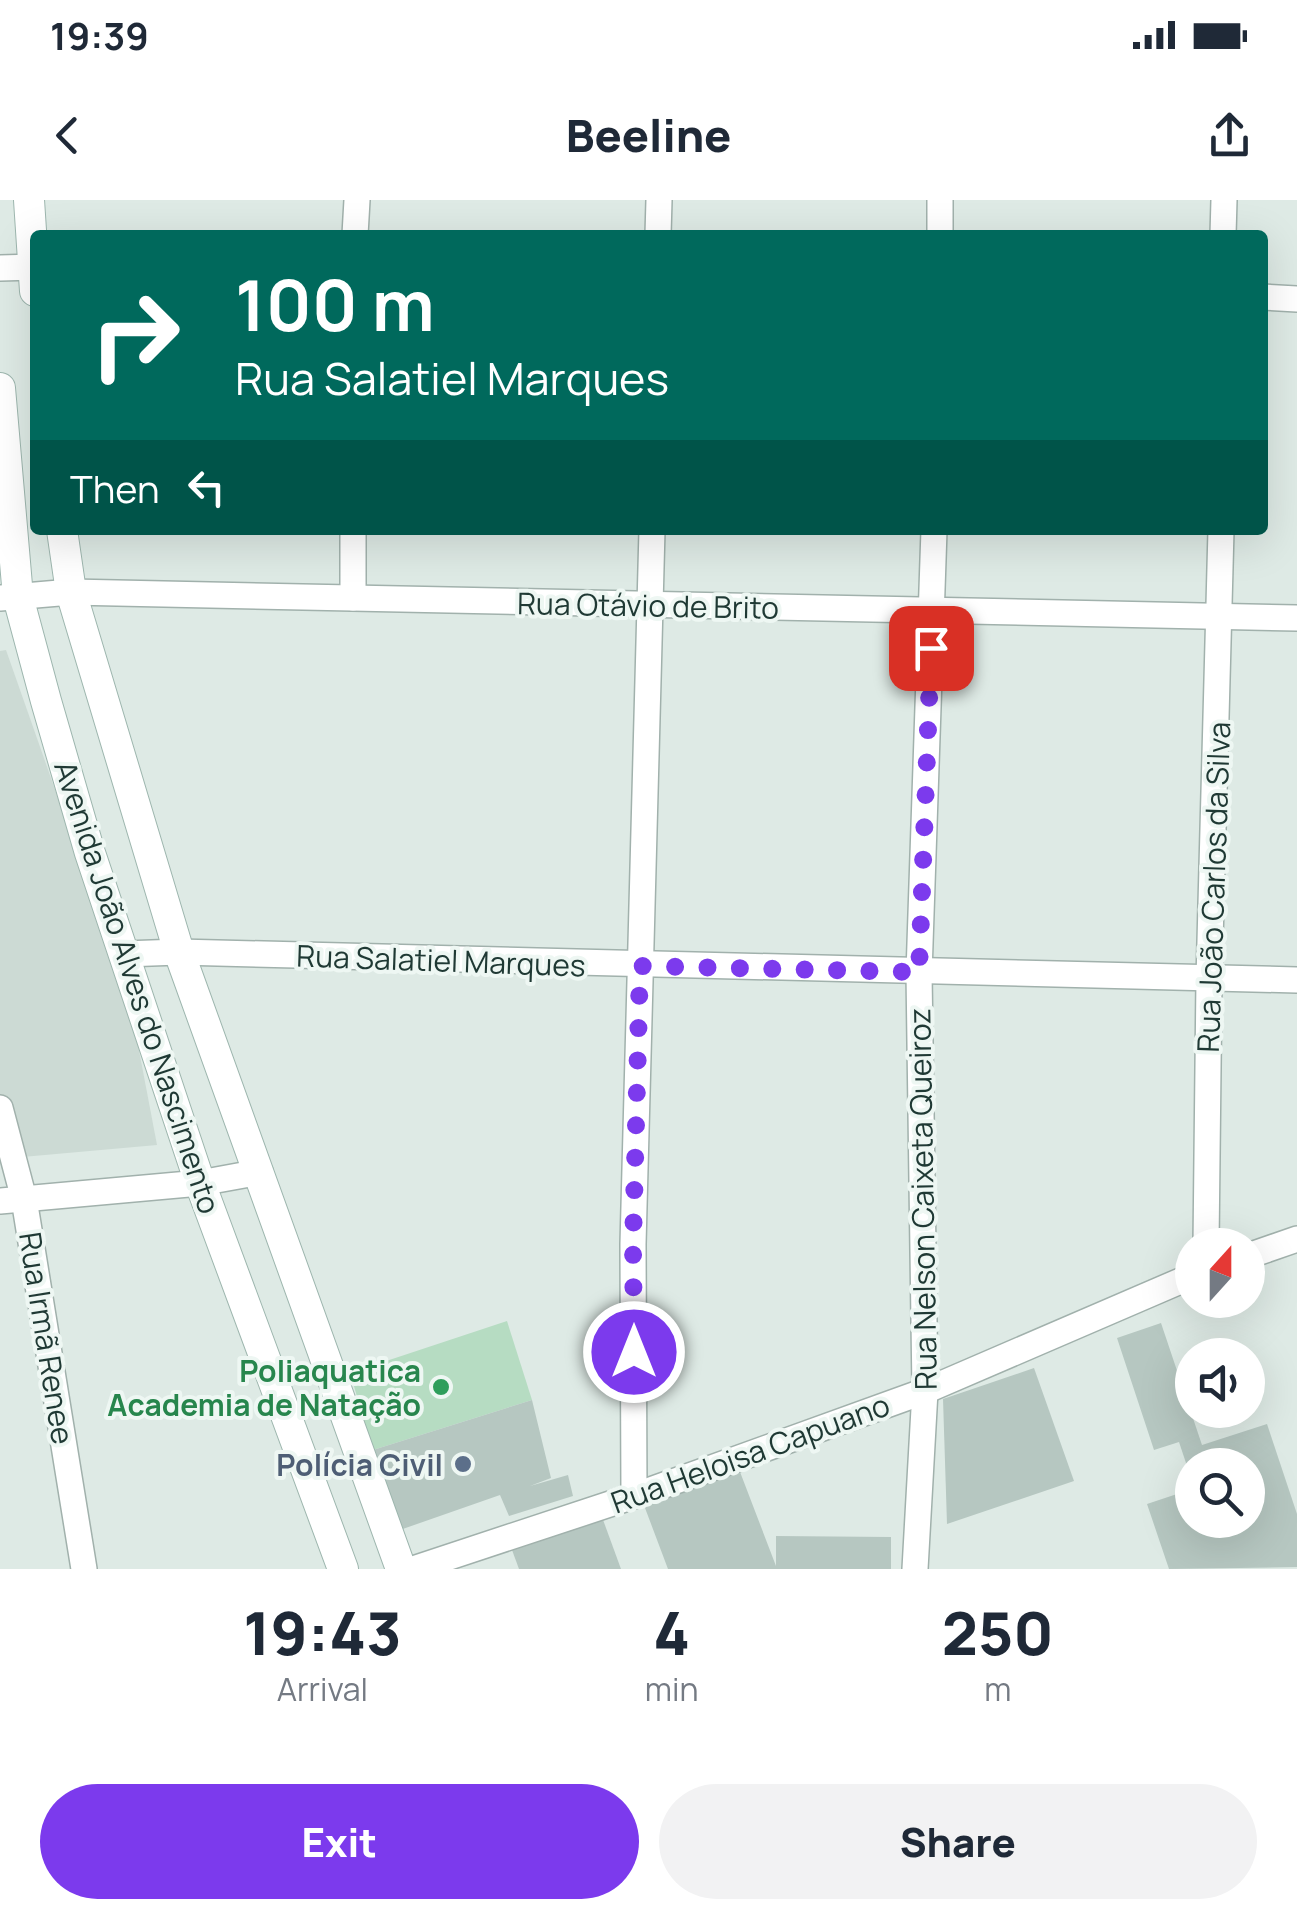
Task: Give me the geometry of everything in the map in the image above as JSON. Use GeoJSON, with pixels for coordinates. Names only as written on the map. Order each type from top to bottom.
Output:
{"type":"FeatureCollection","features":[{"type":"Feature","properties":{"kind":"main road"},"geometry":{"type":"LineString","coordinates":[[28,200],[30,230]]}},
{"type":"Feature","properties":{"kind":"main road","name":"Avenida João Alves do Nascimento"},"geometry":{"type":"LineString","coordinates":[[0,388],[9,597],[200,1182],[343,1569]]}},
{"type":"Feature","properties":{"kind":"main road"},"geometry":{"type":"LineString","coordinates":[[63,535],[71,592],[179,952],[400,1569]]}},
{"type":"Feature","properties":{"kind":"main road"},"geometry":{"type":"LineString","coordinates":[[90,852],[145,844]]}},
{"type":"Feature","properties":{"kind":"street"},"geometry":{"type":"LineString","coordinates":[[355,230],[357,200]]}},
{"type":"Feature","properties":{"kind":"street"},"geometry":{"type":"LineString","coordinates":[[658,230],[659,200]]}},
{"type":"Feature","properties":{"kind":"street"},"geometry":{"type":"LineString","coordinates":[[940,200],[940,230]]}},
{"type":"Feature","properties":{"kind":"street"},"geometry":{"type":"LineString","coordinates":[[1223,230],[1224,200]]}},
{"type":"Feature","properties":{"kind":"street"},"geometry":{"type":"LineString","coordinates":[[0,268],[30,274]]}},
{"type":"Feature","properties":{"kind":"street"},"geometry":{"type":"LineString","coordinates":[[1268,297],[1297,299]]}},
{"type":"Feature","properties":{"kind":"street"},"geometry":{"type":"LineString","coordinates":[[353,535],[353,598]]}},
{"type":"Feature","properties":{"kind":"street"},"geometry":{"type":"LineString","coordinates":[[634,1496],[633,1244],[652,535]]}},
{"type":"Feature","properties":{"kind":"street","name":"Rua Nelson Caixeta Queiroz"},"geometry":{"type":"LineString","coordinates":[[915,1569],[925,1391],[919,972],[934,535]]}},
{"type":"Feature","properties":{"kind":"street","name":"Rua João Carlos da Silva"},"geometry":{"type":"LineString","coordinates":[[1206,1228],[1221,535]]}},
{"type":"Feature","properties":{"kind":"street","name":"Rua Otávio de Brito"},"geometry":{"type":"LineString","coordinates":[[9,597],[71,592],[1297,618]]}},
{"type":"Feature","properties":{"kind":"street","name":"Rua Salatiel Marques"},"geometry":{"type":"LineString","coordinates":[[124,954],[179,952],[1297,980]]}},
{"type":"Feature","properties":{"kind":"street","name":"Rua Irmã Renee"},"geometry":{"type":"LineString","coordinates":[[0,1108],[12,1199],[84,1569]]}},
{"type":"Feature","properties":{"kind":"street"},"geometry":{"type":"LineString","coordinates":[[12,1199],[200,1182],[260,1172]]}},
{"type":"Feature","properties":{"kind":"street"},"geometry":{"type":"LineString","coordinates":[[1265,1250],[1297,1239]]}},
{"type":"Feature","properties":{"kind":"street","name":"Rua Heloisa Capuano"},"geometry":{"type":"LineString","coordinates":[[413,1569],[634,1496],[925,1391],[1175,1283]]}},
{"type":"Feature","properties":{"kind":"shaded area"},"geometry":{"type":"Polygon","coordinates":[[[6,650],[130,1003],[157,1145],[0,1159],[0,651],[6,650]]]}},
{"type":"Feature","properties":{"kind":"green space","name":"Poliaquatica Academia de Natação"},"geometry":{"type":"Polygon","coordinates":[[[507,1321],[532,1400],[373,1450],[350,1373],[507,1321]]]}},
{"type":"Feature","properties":{"kind":"building"},"geometry":{"type":"Polygon","coordinates":[[[1161,1323],[1175,1365],[1175,1428],[1196,1428],[1202,1445],[1265,1428],[1267,1424],[1297,1514],[1297,1567],[1169,1569],[1147,1504],[1175,1495],[1175,1538],[1265,1538],[1265,1448],[1181,1448],[1179,1442],[1154,1450],[1117,1338],[1161,1323]]]}},
{"type":"Feature","properties":{"kind":"building"},"geometry":{"type":"Polygon","coordinates":[[[1034,1368],[1074,1481],[947,1524],[943,1399],[1034,1368]]]}},
{"type":"Feature","properties":{"kind":"building","name":"Polícia Civil"},"geometry":{"type":"Polygon","coordinates":[[[532,1400],[551,1478],[530,1486],[568,1475],[573,1496],[509,1516],[500,1495],[397,1531],[373,1450],[532,1400]]]}},
{"type":"Feature","properties":{"kind":"building"},"geometry":{"type":"Polygon","coordinates":[[[737,1464],[776,1566],[776,1536],[891,1537],[891,1569],[668,1569],[642,1500],[737,1464]]]}},
{"type":"Feature","properties":{"kind":"building"},"geometry":{"type":"Polygon","coordinates":[[[602,1517],[621,1569],[519,1569],[512,1550],[602,1517]]]}},
{"type":"Feature","properties":{"kind":"place","name":"Poliaquatica Academia de Natação"},"geometry":{"type":"Point","coordinates":[441,1387]}},
{"type":"Feature","properties":{"kind":"place","name":"Polícia Civil"},"geometry":{"type":"Point","coordinates":[463,1464]}},
{"type":"Feature","properties":{"kind":"route"},"geometry":{"type":"LineString","coordinates":[[634,1352],[640,966],[919,972],[931,648]]}}]}
